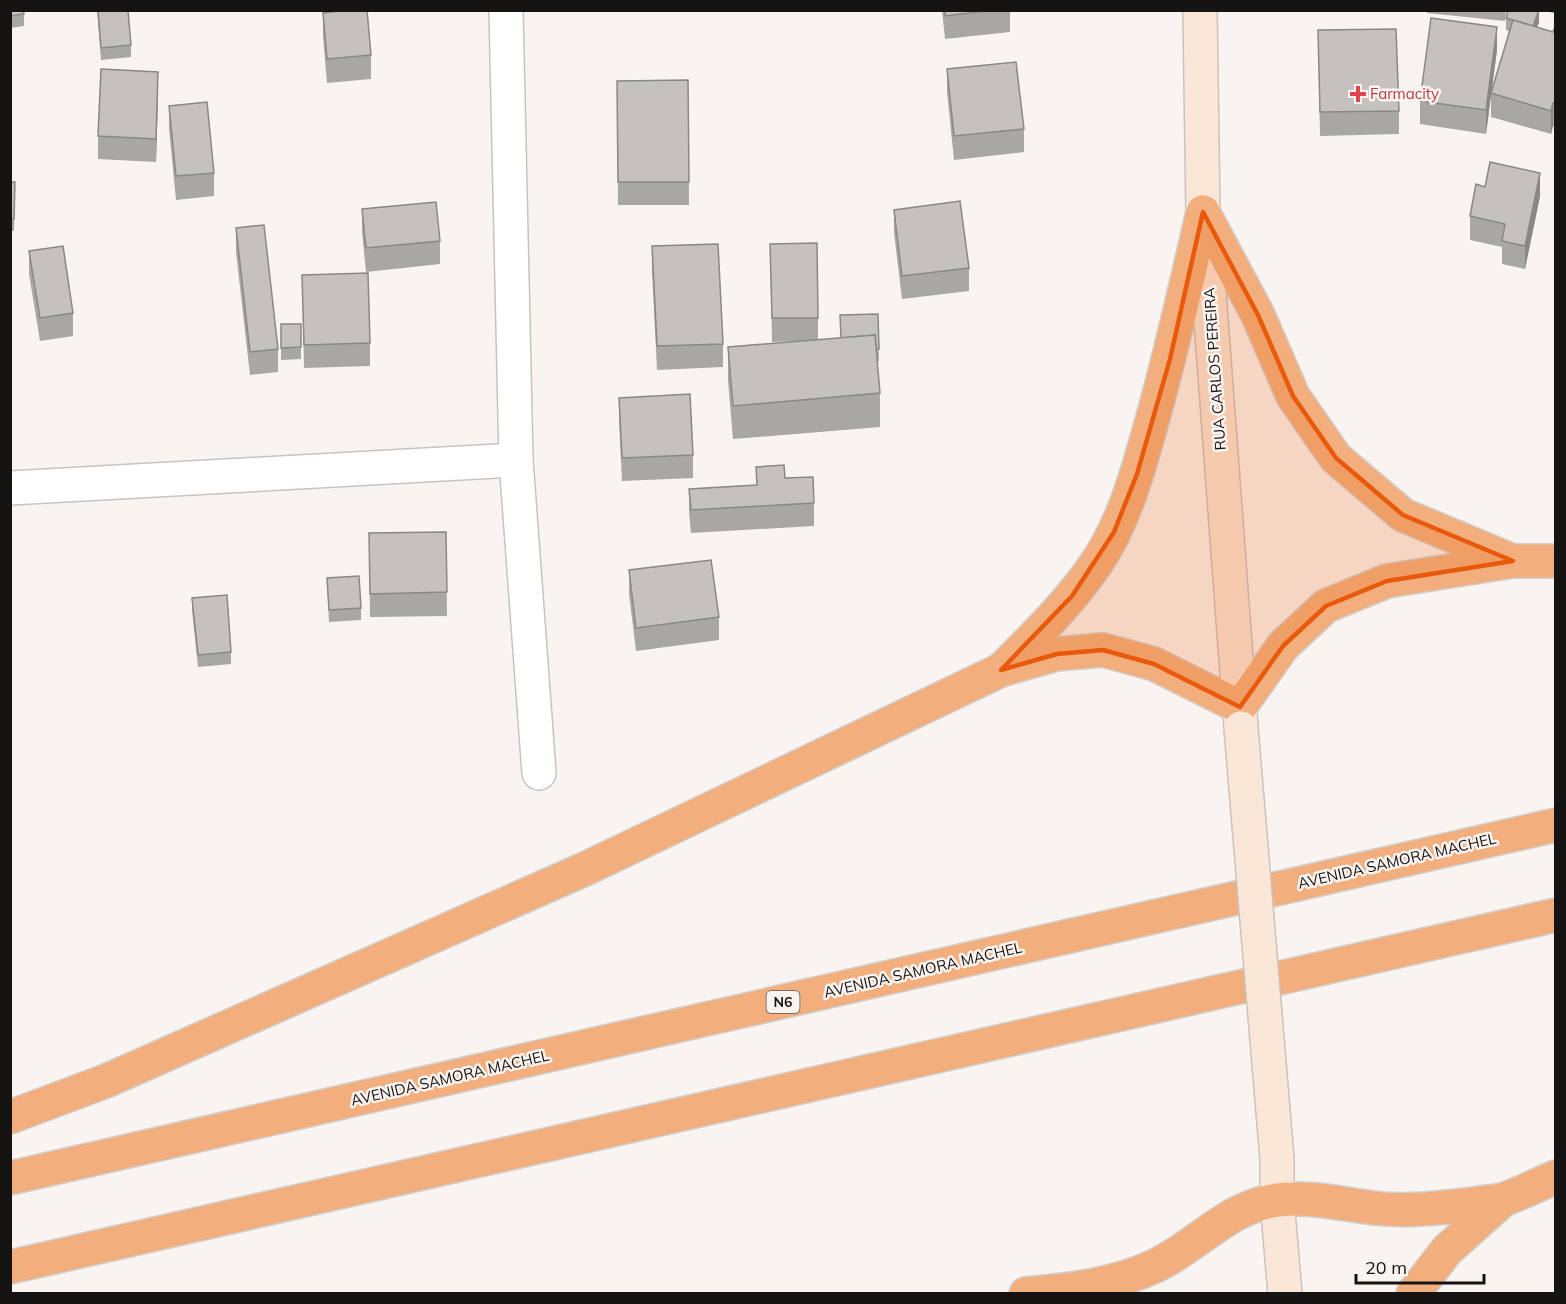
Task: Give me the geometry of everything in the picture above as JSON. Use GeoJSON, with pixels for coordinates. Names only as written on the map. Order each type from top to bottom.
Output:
{"type":"FeatureCollection","features":[{"type":"Feature","properties":{"kind":"highway"},"geometry":{"type":"LineString","coordinates":[[1203,212],[1258,315],[1293,396],[1336,458],[1403,515],[1513,561]]}},
{"type":"Feature","properties":{"kind":"highway"},"geometry":{"type":"LineString","coordinates":[[1001,670],[1040,632],[1072,596],[1096,564],[1114,532],[1137,474],[1170,359],[1203,212]]}},
{"type":"Feature","properties":{"kind":"highway"},"geometry":{"type":"LineString","coordinates":[[10,1117],[106,1081],[587,868],[1001,670],[1057,654],[1103,650],[1154,664],[1240,718],[1283,646],[1326,606],[1387,581],[1513,561],[1556,561]]}},
{"type":"Feature","properties":{"kind":"highway","name":"AVENIDA SAMORA MACHEL"},"geometry":{"type":"LineString","coordinates":[[10,1178],[1556,825]]}},
{"type":"Feature","properties":{"kind":"highway"},"geometry":{"type":"LineString","coordinates":[[10,1267],[1556,915]]}},
{"type":"Feature","properties":{"kind":"highway"},"geometry":{"type":"LineString","coordinates":[[1026,1293],[1115,1281],[1155,1266],[1243,1210],[1277,1200],[1337,1201],[1374,1208],[1424,1210],[1503,1200],[1556,1177]]}},
{"type":"Feature","properties":{"kind":"highway"},"geometry":{"type":"LineString","coordinates":[[1413,1293],[1447,1250],[1503,1200]]}},
{"type":"Feature","properties":{"kind":"main road","name":"RUA CARLOS PEREIRA"},"geometry":{"type":"LineString","coordinates":[[1200,10],[1203,212],[1240,718],[1277,1159],[1277,1200],[1285,1293]]}},
{"type":"Feature","properties":{"kind":"street"},"geometry":{"type":"LineString","coordinates":[[506,10],[516,460],[539,773]]}},
{"type":"Feature","properties":{"kind":"street"},"geometry":{"type":"LineString","coordinates":[[10,488],[516,460]]}},
{"type":"Feature","properties":{"kind":"highlighted area"},"geometry":{"type":"Polygon","coordinates":[[[1203,212],[1258,315],[1293,396],[1336,458],[1403,515],[1513,561],[1387,581],[1326,606],[1283,646],[1240,707],[1154,664],[1103,650],[1057,654],[1001,670],[1072,596],[1114,532],[1137,474],[1170,359],[1203,212]]]}},
{"type":"Feature","properties":{"kind":"building"},"geometry":{"type":"Polygon","coordinates":[[[10,10],[23,10],[24,14],[10,16],[10,10]]]}},
{"type":"Feature","properties":{"kind":"building"},"geometry":{"type":"Polygon","coordinates":[[[98,10],[128,10],[131,45],[101,48],[98,10]]]}},
{"type":"Feature","properties":{"kind":"building"},"geometry":{"type":"Polygon","coordinates":[[[367,10],[371,55],[327,59],[323,13],[367,10]]]}},
{"type":"Feature","properties":{"kind":"building"},"geometry":{"type":"Polygon","coordinates":[[[945,10],[994,10],[945,16],[945,10]]]}},
{"type":"Feature","properties":{"kind":"building"},"geometry":{"type":"Polygon","coordinates":[[[1508,10],[1539,10],[1533,26],[1506,18],[1508,10]]]}},
{"type":"Feature","properties":{"kind":"building"},"geometry":{"type":"Polygon","coordinates":[[[1431,18],[1497,27],[1486,110],[1420,101],[1431,18]]]}},
{"type":"Feature","properties":{"kind":"building"},"geometry":{"type":"Polygon","coordinates":[[[1513,20],[1553,32],[1556,23],[1556,103],[1553,103],[1551,111],[1491,93],[1513,20]]]}},
{"type":"Feature","properties":{"kind":"building","name":"Farmacity"},"geometry":{"type":"Polygon","coordinates":[[[1396,29],[1399,111],[1320,112],[1318,30],[1396,29]]]}},
{"type":"Feature","properties":{"kind":"building"},"geometry":{"type":"Polygon","coordinates":[[[1016,62],[1024,129],[954,136],[947,69],[1016,62]]]}},
{"type":"Feature","properties":{"kind":"building"},"geometry":{"type":"Polygon","coordinates":[[[101,69],[158,72],[156,139],[98,136],[101,69]]]}},
{"type":"Feature","properties":{"kind":"building"},"geometry":{"type":"Polygon","coordinates":[[[688,80],[689,182],[618,182],[617,81],[688,80]]]}},
{"type":"Feature","properties":{"kind":"building"},"geometry":{"type":"Polygon","coordinates":[[[207,102],[214,173],[176,176],[169,106],[207,102]]]}},
{"type":"Feature","properties":{"kind":"building"},"geometry":{"type":"Polygon","coordinates":[[[1490,162],[1540,173],[1525,246],[1502,241],[1505,224],[1470,216],[1476,184],[1485,187],[1490,162]]]}},
{"type":"Feature","properties":{"kind":"building"},"geometry":{"type":"Polygon","coordinates":[[[10,182],[15,182],[14,219],[10,219],[10,182]]]}},
{"type":"Feature","properties":{"kind":"building"},"geometry":{"type":"Polygon","coordinates":[[[960,201],[969,268],[902,276],[894,210],[960,201]]]}},
{"type":"Feature","properties":{"kind":"building"},"geometry":{"type":"Polygon","coordinates":[[[436,202],[440,241],[366,248],[362,209],[436,202]]]}},
{"type":"Feature","properties":{"kind":"building"},"geometry":{"type":"Polygon","coordinates":[[[264,225],[278,349],[250,352],[236,228],[264,225]]]}},
{"type":"Feature","properties":{"kind":"building"},"geometry":{"type":"Polygon","coordinates":[[[817,243],[818,318],[772,318],[770,244],[817,243]]]}},
{"type":"Feature","properties":{"kind":"building"},"geometry":{"type":"Polygon","coordinates":[[[718,244],[723,344],[657,346],[652,246],[718,244]]]}},
{"type":"Feature","properties":{"kind":"building"},"geometry":{"type":"Polygon","coordinates":[[[63,246],[73,313],[40,318],[29,251],[63,246]]]}},
{"type":"Feature","properties":{"kind":"building"},"geometry":{"type":"Polygon","coordinates":[[[368,273],[370,343],[304,345],[302,275],[368,273]]]}},
{"type":"Feature","properties":{"kind":"building"},"geometry":{"type":"Polygon","coordinates":[[[878,314],[879,349],[876,349],[875,335],[841,338],[840,315],[878,314]]]}},
{"type":"Feature","properties":{"kind":"building"},"geometry":{"type":"Polygon","coordinates":[[[281,324],[301,324],[301,347],[281,348],[281,324]]]}},
{"type":"Feature","properties":{"kind":"building"},"geometry":{"type":"Polygon","coordinates":[[[875,335],[880,393],[733,406],[728,347],[875,335]]]}},
{"type":"Feature","properties":{"kind":"building"},"geometry":{"type":"Polygon","coordinates":[[[690,394],[693,455],[622,458],[619,398],[690,394]]]}},
{"type":"Feature","properties":{"kind":"building"},"geometry":{"type":"Polygon","coordinates":[[[784,465],[785,478],[813,477],[814,503],[691,510],[689,489],[757,485],[756,467],[784,465]]]}},
{"type":"Feature","properties":{"kind":"building"},"geometry":{"type":"Polygon","coordinates":[[[446,532],[447,592],[370,594],[369,533],[446,532]]]}},
{"type":"Feature","properties":{"kind":"building"},"geometry":{"type":"Polygon","coordinates":[[[711,560],[719,617],[636,628],[629,570],[711,560]]]}},
{"type":"Feature","properties":{"kind":"building"},"geometry":{"type":"Polygon","coordinates":[[[359,576],[361,608],[329,610],[327,578],[359,576]]]}},
{"type":"Feature","properties":{"kind":"building"},"geometry":{"type":"Polygon","coordinates":[[[227,595],[231,652],[198,655],[192,598],[227,595]]]}},
{"type":"Feature","properties":{"kind":"place","name":"Farmacity"},"geometry":{"type":"Point","coordinates":[1358,94]}}]}
